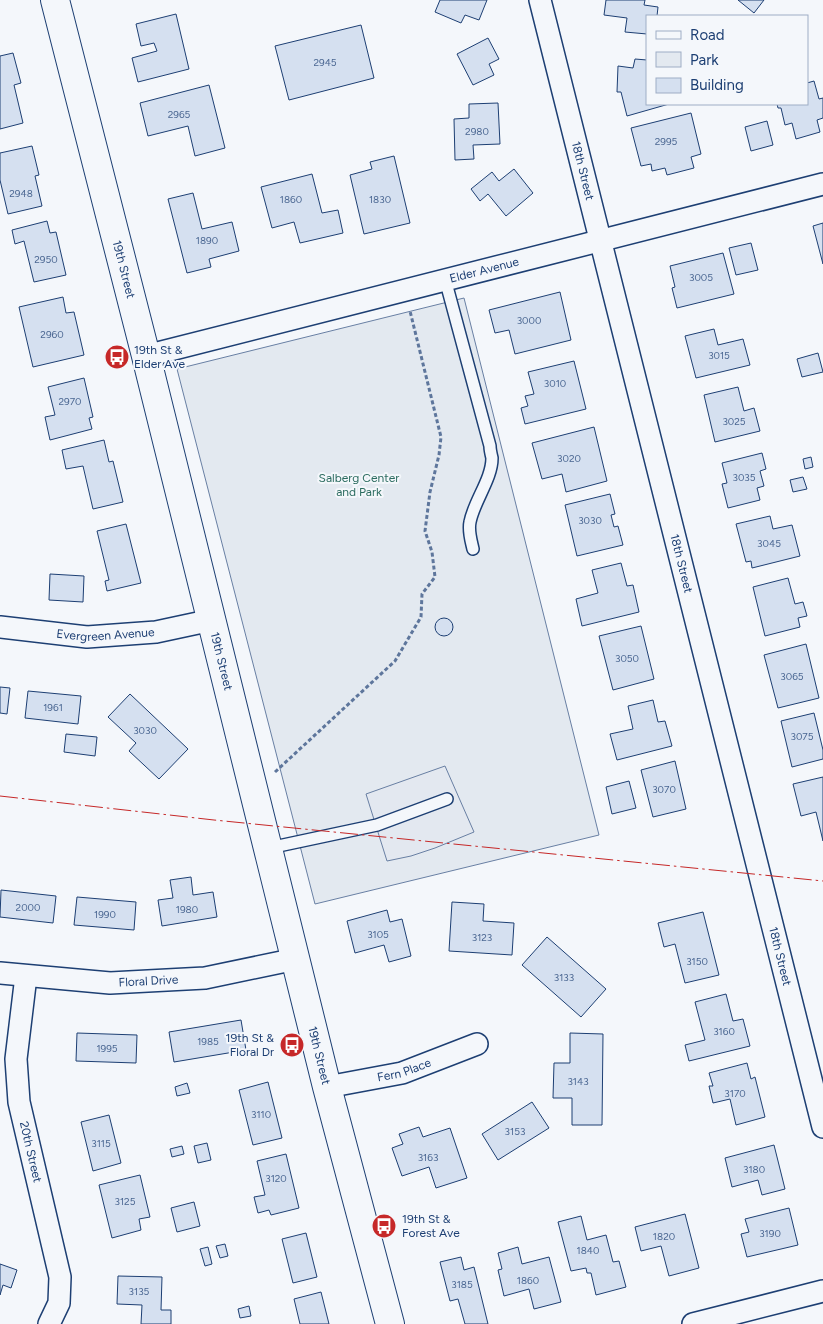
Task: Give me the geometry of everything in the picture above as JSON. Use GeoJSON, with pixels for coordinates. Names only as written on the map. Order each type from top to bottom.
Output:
{"type":"FeatureCollection","features":[{"type":"Feature","properties":{"kind":"street","name":"19th Street"},"geometry":{"type":"LineString","coordinates":[[55,0],[146,356],[327,1087],[390,1324]]}},
{"type":"Feature","properties":{"kind":"street","name":"18th Street"},"geometry":{"type":"LineString","coordinates":[[540,0],[823,1127]]}},
{"type":"Feature","properties":{"kind":"street","name":"Elder Avenue"},"geometry":{"type":"LineString","coordinates":[[146,356],[823,184]]}},
{"type":"Feature","properties":{"kind":"street","name":"Evergreen Avenue"},"geometry":{"type":"LineString","coordinates":[[0,627],[86,637],[156,632],[212,620]]}},
{"type":"Feature","properties":{"kind":"street","name":"Floral Drive"},"geometry":{"type":"LineString","coordinates":[[0,973],[110,983],[205,978],[296,959]]}},
{"type":"Feature","properties":{"kind":"street","name":"20th Street"},"geometry":{"type":"LineString","coordinates":[[26,976],[16,1059],[18,1094],[60,1277],[59,1303],[49,1324]]}},
{"type":"Feature","properties":{"kind":"street","name":"Fern Place"},"geometry":{"type":"LineString","coordinates":[[327,1087],[402,1073],[477,1044]]}},
{"type":"Feature","properties":{"kind":"street"},"geometry":{"type":"LineString","coordinates":[[693,1324],[823,1291]]}},
{"type":"Feature","properties":{"kind":"lane"},"geometry":{"type":"LineString","coordinates":[[445,279],[492,459],[490,472],[476,502],[469,523],[473,549]]}},
{"type":"Feature","properties":{"kind":"lane"},"geometry":{"type":"LineString","coordinates":[[268,848],[377,825],[447,800]]}},
{"type":"Feature","properties":{"kind":"path"},"geometry":{"type":"LineString","coordinates":[[254,791],[395,661],[421,617],[422,594],[435,577],[432,552],[425,531],[430,492],[442,437],[404,290]]}},
{"type":"Feature","properties":{"kind":"green space","name":"Salberg Center and Park"},"geometry":{"type":"Polygon","coordinates":[[[464,298],[599,835],[315,904],[177,369],[464,298]]]}},
{"type":"Feature","properties":{"kind":"shaded area"},"geometry":{"type":"Polygon","coordinates":[[[445,766],[474,832],[411,856],[387,861],[366,794],[445,766]]]}},
{"type":"Feature","properties":{"kind":"building"},"geometry":{"type":"Polygon","coordinates":[[[440,0],[487,0],[479,20],[465,15],[461,23],[435,12],[440,0]]]}},
{"type":"Feature","properties":{"kind":"building"},"geometry":{"type":"Polygon","coordinates":[[[606,0],[645,0],[644,5],[658,7],[657,15],[646,15],[646,34],[625,32],[627,18],[604,15],[606,0]]]}},
{"type":"Feature","properties":{"kind":"building"},"geometry":{"type":"Polygon","coordinates":[[[738,0],[764,0],[754,13],[738,0]]]}},
{"type":"Feature","properties":{"kind":"building"},"geometry":{"type":"Polygon","coordinates":[[[176,14],[189,69],[138,82],[132,58],[157,51],[154,43],[141,46],[136,24],[176,14]]]}},
{"type":"Feature","properties":{"kind":"building"},"geometry":{"type":"Polygon","coordinates":[[[361,25],[374,78],[289,100],[275,46],[361,25]]]}},
{"type":"Feature","properties":{"kind":"building"},"geometry":{"type":"Polygon","coordinates":[[[488,38],[499,59],[489,64],[494,75],[473,85],[457,54],[488,38]]]}},
{"type":"Feature","properties":{"kind":"building"},"geometry":{"type":"Polygon","coordinates":[[[13,53],[21,83],[14,85],[23,123],[0,129],[0,56],[13,53]]]}},
{"type":"Feature","properties":{"kind":"building"},"geometry":{"type":"Polygon","coordinates":[[[635,59],[646,60],[646,105],[666,105],[627,116],[621,92],[617,92],[618,66],[633,68],[635,59]]]}},
{"type":"Feature","properties":{"kind":"building"},"geometry":{"type":"Polygon","coordinates":[[[814,81],[819,99],[823,98],[823,118],[817,120],[820,132],[796,139],[792,123],[785,125],[781,108],[778,108],[777,105],[808,105],[808,83],[814,81]]]}},
{"type":"Feature","properties":{"kind":"building"},"geometry":{"type":"Polygon","coordinates":[[[209,85],[225,148],[195,156],[188,126],[148,136],[140,103],[209,85]]]}},
{"type":"Feature","properties":{"kind":"building"},"geometry":{"type":"Polygon","coordinates":[[[498,103],[500,144],[473,145],[474,159],[455,160],[454,119],[469,118],[469,104],[498,103]]]}},
{"type":"Feature","properties":{"kind":"building"},"geometry":{"type":"Polygon","coordinates":[[[691,113],[701,154],[691,157],[694,168],[667,175],[665,168],[652,171],[651,164],[641,166],[631,128],[691,113]]]}},
{"type":"Feature","properties":{"kind":"building"},"geometry":{"type":"Polygon","coordinates":[[[767,121],[773,145],[751,151],[745,127],[767,121]]]}},
{"type":"Feature","properties":{"kind":"building"},"geometry":{"type":"Polygon","coordinates":[[[32,146],[39,175],[35,176],[42,206],[8,214],[0,180],[0,153],[32,146]]]}},
{"type":"Feature","properties":{"kind":"building"},"geometry":{"type":"Polygon","coordinates":[[[394,156],[410,223],[364,234],[350,175],[372,169],[370,162],[394,156]]]}},
{"type":"Feature","properties":{"kind":"building"},"geometry":{"type":"Polygon","coordinates":[[[514,169],[533,193],[506,216],[488,194],[480,201],[471,189],[492,172],[499,181],[514,169]]]}},
{"type":"Feature","properties":{"kind":"building"},"geometry":{"type":"Polygon","coordinates":[[[312,174],[322,213],[338,210],[343,233],[300,243],[294,222],[272,228],[261,187],[312,174]]]}},
{"type":"Feature","properties":{"kind":"building"},"geometry":{"type":"Polygon","coordinates":[[[193,193],[202,229],[232,222],[239,251],[209,259],[211,267],[187,273],[168,199],[193,193]]]}},
{"type":"Feature","properties":{"kind":"building"},"geometry":{"type":"Polygon","coordinates":[[[47,221],[50,233],[56,232],[66,275],[34,282],[24,241],[15,244],[12,230],[47,221]]]}},
{"type":"Feature","properties":{"kind":"building"},"geometry":{"type":"Polygon","coordinates":[[[823,223],[823,264],[813,226],[823,223]]]}},
{"type":"Feature","properties":{"kind":"building"},"geometry":{"type":"Polygon","coordinates":[[[751,243],[758,270],[736,275],[729,248],[751,243]]]}},
{"type":"Feature","properties":{"kind":"building"},"geometry":{"type":"Polygon","coordinates":[[[723,253],[734,294],[677,308],[672,288],[675,287],[670,266],[723,253]]]}},
{"type":"Feature","properties":{"kind":"building"},"geometry":{"type":"Polygon","coordinates":[[[560,292],[571,340],[515,354],[509,330],[495,333],[489,310],[560,292]]]}},
{"type":"Feature","properties":{"kind":"building"},"geometry":{"type":"Polygon","coordinates":[[[63,297],[66,313],[74,312],[84,355],[33,367],[19,307],[63,297]]]}},
{"type":"Feature","properties":{"kind":"building"},"geometry":{"type":"Polygon","coordinates":[[[714,329],[718,345],[743,339],[750,365],[696,378],[685,336],[714,329]]]}},
{"type":"Feature","properties":{"kind":"building"},"geometry":{"type":"Polygon","coordinates":[[[818,353],[823,372],[802,377],[797,359],[818,353]]]}},
{"type":"Feature","properties":{"kind":"building"},"geometry":{"type":"Polygon","coordinates":[[[574,361],[586,409],[525,424],[521,408],[528,406],[525,396],[534,394],[528,372],[574,361]]]}},
{"type":"Feature","properties":{"kind":"building"},"geometry":{"type":"Polygon","coordinates":[[[84,378],[93,417],[89,418],[92,429],[50,440],[45,417],[55,415],[48,387],[84,378]]]}},
{"type":"Feature","properties":{"kind":"building"},"geometry":{"type":"Polygon","coordinates":[[[738,387],[744,411],[754,408],[760,431],[715,442],[704,395],[738,387]]]}},
{"type":"Feature","properties":{"kind":"building"},"geometry":{"type":"Polygon","coordinates":[[[594,427],[607,481],[566,492],[562,474],[542,479],[532,443],[594,427]]]}},
{"type":"Feature","properties":{"kind":"building"},"geometry":{"type":"Polygon","coordinates":[[[104,440],[109,462],[113,461],[123,502],[93,509],[83,466],[66,469],[62,450],[104,440]]]}},
{"type":"Feature","properties":{"kind":"building"},"geometry":{"type":"Polygon","coordinates":[[[762,453],[766,469],[760,471],[764,486],[757,488],[760,500],[728,508],[722,484],[727,483],[722,463],[762,453]]]}},
{"type":"Feature","properties":{"kind":"building"},"geometry":{"type":"Polygon","coordinates":[[[811,457],[813,467],[805,469],[803,459],[811,457]]]}},
{"type":"Feature","properties":{"kind":"building"},"geometry":{"type":"Polygon","coordinates":[[[803,477],[807,489],[793,492],[790,480],[803,477]]]}},
{"type":"Feature","properties":{"kind":"building"},"geometry":{"type":"Polygon","coordinates":[[[610,494],[615,514],[611,515],[614,527],[618,526],[623,545],[577,556],[565,505],[610,494]]]}},
{"type":"Feature","properties":{"kind":"building"},"geometry":{"type":"Polygon","coordinates":[[[770,516],[773,529],[792,525],[800,556],[752,568],[751,561],[746,562],[736,524],[770,516]]]}},
{"type":"Feature","properties":{"kind":"building"},"geometry":{"type":"Polygon","coordinates":[[[126,524],[141,583],[107,591],[105,581],[109,580],[97,531],[126,524]]]}},
{"type":"Feature","properties":{"kind":"building"},"geometry":{"type":"Polygon","coordinates":[[[621,563],[627,586],[633,585],[639,612],[582,626],[576,599],[598,593],[592,570],[621,563]]]}},
{"type":"Feature","properties":{"kind":"building"},"geometry":{"type":"Polygon","coordinates":[[[50,574],[84,576],[83,602],[49,600],[50,574]]]}},
{"type":"Feature","properties":{"kind":"building"},"geometry":{"type":"Polygon","coordinates":[[[788,578],[795,604],[803,602],[807,616],[798,618],[800,627],[765,636],[753,587],[788,578]]]}},
{"type":"Feature","properties":{"kind":"building"},"geometry":{"type":"Polygon","coordinates":[[[444,618],[450,621],[453,627],[450,633],[444,636],[438,633],[435,627],[438,621],[444,618]]]}},
{"type":"Feature","properties":{"kind":"building"},"geometry":{"type":"Polygon","coordinates":[[[641,626],[654,679],[613,690],[599,636],[641,626]]]}},
{"type":"Feature","properties":{"kind":"building"},"geometry":{"type":"Polygon","coordinates":[[[806,644],[819,698],[778,708],[764,655],[806,644]]]}},
{"type":"Feature","properties":{"kind":"building"},"geometry":{"type":"Polygon","coordinates":[[[0,687],[10,688],[7,714],[0,713],[0,687]]]}},
{"type":"Feature","properties":{"kind":"building"},"geometry":{"type":"Polygon","coordinates":[[[28,691],[81,696],[78,724],[25,718],[28,691]]]}},
{"type":"Feature","properties":{"kind":"building"},"geometry":{"type":"Polygon","coordinates":[[[130,694],[188,749],[159,779],[129,751],[136,743],[108,717],[130,694]]]}},
{"type":"Feature","properties":{"kind":"building"},"geometry":{"type":"Polygon","coordinates":[[[653,700],[658,722],[665,721],[672,746],[617,760],[610,734],[633,729],[628,706],[653,700]]]}},
{"type":"Feature","properties":{"kind":"building"},"geometry":{"type":"Polygon","coordinates":[[[814,713],[823,750],[823,759],[792,767],[781,721],[814,713]]]}},
{"type":"Feature","properties":{"kind":"building"},"geometry":{"type":"Polygon","coordinates":[[[66,734],[97,737],[95,756],[64,752],[66,734]]]}},
{"type":"Feature","properties":{"kind":"building"},"geometry":{"type":"Polygon","coordinates":[[[675,761],[686,809],[653,817],[641,770],[675,761]]]}},
{"type":"Feature","properties":{"kind":"building"},"geometry":{"type":"Polygon","coordinates":[[[823,777],[823,841],[816,812],[801,816],[793,784],[823,777]]]}},
{"type":"Feature","properties":{"kind":"building"},"geometry":{"type":"Polygon","coordinates":[[[629,781],[636,808],[612,814],[606,787],[629,781]]]}},
{"type":"Feature","properties":{"kind":"building"},"geometry":{"type":"Polygon","coordinates":[[[191,877],[193,895],[213,892],[217,917],[162,926],[158,900],[173,898],[170,880],[191,877]]]}},
{"type":"Feature","properties":{"kind":"building"},"geometry":{"type":"Polygon","coordinates":[[[1,890],[56,896],[53,923],[0,917],[1,890]]]}},
{"type":"Feature","properties":{"kind":"building"},"geometry":{"type":"Polygon","coordinates":[[[77,897],[136,902],[134,930],[74,925],[77,897]]]}},
{"type":"Feature","properties":{"kind":"building"},"geometry":{"type":"Polygon","coordinates":[[[452,902],[484,904],[483,921],[514,923],[512,955],[449,951],[452,902]]]}},
{"type":"Feature","properties":{"kind":"building"},"geometry":{"type":"Polygon","coordinates":[[[387,910],[390,922],[402,919],[411,956],[389,962],[384,945],[355,953],[347,921],[387,910]]]}},
{"type":"Feature","properties":{"kind":"building"},"geometry":{"type":"Polygon","coordinates":[[[703,912],[719,975],[685,983],[675,944],[664,947],[658,923],[703,912]]]}},
{"type":"Feature","properties":{"kind":"building"},"geometry":{"type":"Polygon","coordinates":[[[547,937],[606,989],[581,1017],[522,965],[547,937]]]}},
{"type":"Feature","properties":{"kind":"building"},"geometry":{"type":"Polygon","coordinates":[[[726,994],[733,1021],[743,1019],[750,1046],[689,1061],[685,1045],[705,1040],[695,1002],[726,994]]]}},
{"type":"Feature","properties":{"kind":"building"},"geometry":{"type":"Polygon","coordinates":[[[241,1020],[246,1050],[174,1062],[169,1032],[241,1020]]]}},
{"type":"Feature","properties":{"kind":"building"},"geometry":{"type":"Polygon","coordinates":[[[77,1033],[137,1035],[136,1063],[76,1061],[77,1033]]]}},
{"type":"Feature","properties":{"kind":"building"},"geometry":{"type":"Polygon","coordinates":[[[570,1033],[603,1034],[602,1125],[572,1125],[572,1098],[553,1098],[554,1063],[570,1063],[570,1033]]]}},
{"type":"Feature","properties":{"kind":"building"},"geometry":{"type":"Polygon","coordinates":[[[747,1063],[751,1079],[755,1077],[765,1117],[736,1125],[730,1099],[713,1103],[709,1086],[713,1086],[709,1073],[747,1063]]]}},
{"type":"Feature","properties":{"kind":"building"},"geometry":{"type":"Polygon","coordinates":[[[268,1082],[282,1138],[253,1145],[239,1090],[268,1082]]]}},
{"type":"Feature","properties":{"kind":"building"},"geometry":{"type":"Polygon","coordinates":[[[187,1083],[190,1093],[177,1096],[175,1087],[187,1083]]]}},
{"type":"Feature","properties":{"kind":"building"},"geometry":{"type":"Polygon","coordinates":[[[532,1102],[549,1128],[498,1160],[482,1134],[532,1102]]]}},
{"type":"Feature","properties":{"kind":"building"},"geometry":{"type":"Polygon","coordinates":[[[109,1115],[121,1163],[93,1171],[81,1122],[109,1115]]]}},
{"type":"Feature","properties":{"kind":"building"},"geometry":{"type":"Polygon","coordinates":[[[419,1127],[423,1137],[450,1128],[467,1178],[436,1188],[429,1167],[402,1176],[392,1148],[403,1144],[399,1134],[419,1127]]]}},
{"type":"Feature","properties":{"kind":"building"},"geometry":{"type":"Polygon","coordinates":[[[207,1143],[211,1160],[198,1163],[194,1146],[207,1143]]]}},
{"type":"Feature","properties":{"kind":"building"},"geometry":{"type":"Polygon","coordinates":[[[774,1145],[785,1189],[762,1195],[758,1180],[732,1187],[725,1158],[774,1145]]]}},
{"type":"Feature","properties":{"kind":"building"},"geometry":{"type":"Polygon","coordinates":[[[182,1146],[184,1154],[172,1157],[170,1149],[182,1146]]]}},
{"type":"Feature","properties":{"kind":"building"},"geometry":{"type":"Polygon","coordinates":[[[286,1154],[299,1208],[271,1215],[269,1210],[258,1213],[254,1197],[265,1195],[257,1161],[286,1154]]]}},
{"type":"Feature","properties":{"kind":"building"},"geometry":{"type":"Polygon","coordinates":[[[140,1175],[150,1217],[139,1219],[141,1230],[112,1238],[99,1185],[140,1175]]]}},
{"type":"Feature","properties":{"kind":"building"},"geometry":{"type":"Polygon","coordinates":[[[194,1202],[200,1226],[177,1232],[171,1208],[194,1202]]]}},
{"type":"Feature","properties":{"kind":"building"},"geometry":{"type":"Polygon","coordinates":[[[789,1208],[798,1245],[747,1257],[741,1234],[749,1232],[745,1219],[789,1208]]]}},
{"type":"Feature","properties":{"kind":"building"},"geometry":{"type":"Polygon","coordinates":[[[685,1214],[699,1268],[669,1276],[661,1246],[641,1251],[635,1227],[685,1214]]]}},
{"type":"Feature","properties":{"kind":"building"},"geometry":{"type":"Polygon","coordinates":[[[581,1216],[587,1240],[606,1235],[613,1262],[619,1261],[626,1287],[596,1295],[591,1273],[587,1273],[586,1268],[571,1271],[558,1222],[581,1216]]]}},
{"type":"Feature","properties":{"kind":"building"},"geometry":{"type":"Polygon","coordinates":[[[306,1233],[317,1277],[293,1283],[282,1239],[306,1233]]]}},
{"type":"Feature","properties":{"kind":"building"},"geometry":{"type":"Polygon","coordinates":[[[225,1244],[228,1256],[220,1258],[216,1246],[225,1244]]]}},
{"type":"Feature","properties":{"kind":"building"},"geometry":{"type":"Polygon","coordinates":[[[208,1247],[212,1264],[205,1266],[200,1249],[208,1247]]]}},
{"type":"Feature","properties":{"kind":"building"},"geometry":{"type":"Polygon","coordinates":[[[518,1247],[522,1264],[549,1257],[561,1302],[534,1309],[529,1289],[504,1296],[498,1270],[502,1269],[498,1253],[518,1247]]]}},
{"type":"Feature","properties":{"kind":"building"},"geometry":{"type":"Polygon","coordinates":[[[461,1257],[464,1270],[474,1267],[488,1324],[465,1324],[458,1299],[450,1301],[440,1262],[461,1257]]]}},
{"type":"Feature","properties":{"kind":"building"},"geometry":{"type":"Polygon","coordinates":[[[0,1264],[17,1270],[11,1288],[3,1285],[0,1295],[0,1264]]]}},
{"type":"Feature","properties":{"kind":"building"},"geometry":{"type":"Polygon","coordinates":[[[118,1276],[162,1277],[161,1310],[171,1310],[171,1324],[141,1324],[142,1305],[117,1304],[118,1276]]]}},
{"type":"Feature","properties":{"kind":"building"},"geometry":{"type":"Polygon","coordinates":[[[321,1292],[329,1324],[300,1324],[294,1299],[321,1292]]]}},
{"type":"Feature","properties":{"kind":"building"},"geometry":{"type":"Polygon","coordinates":[[[249,1306],[251,1316],[240,1318],[238,1309],[249,1306]]]}},
{"type":"Feature","properties":{"kind":"power"},"geometry":{"type":"LineString","coordinates":[[0,796],[214,820],[823,881]]}},
{"type":"Feature","properties":{"kind":"place","name":"19th St & Elder Ave"},"geometry":{"type":"Point","coordinates":[117,357]}},
{"type":"Feature","properties":{"kind":"place","name":"19th St & Floral Dr"},"geometry":{"type":"Point","coordinates":[292,1045]}},
{"type":"Feature","properties":{"kind":"place","name":"19th St & Forest Ave"},"geometry":{"type":"Point","coordinates":[384,1226]}}]}
